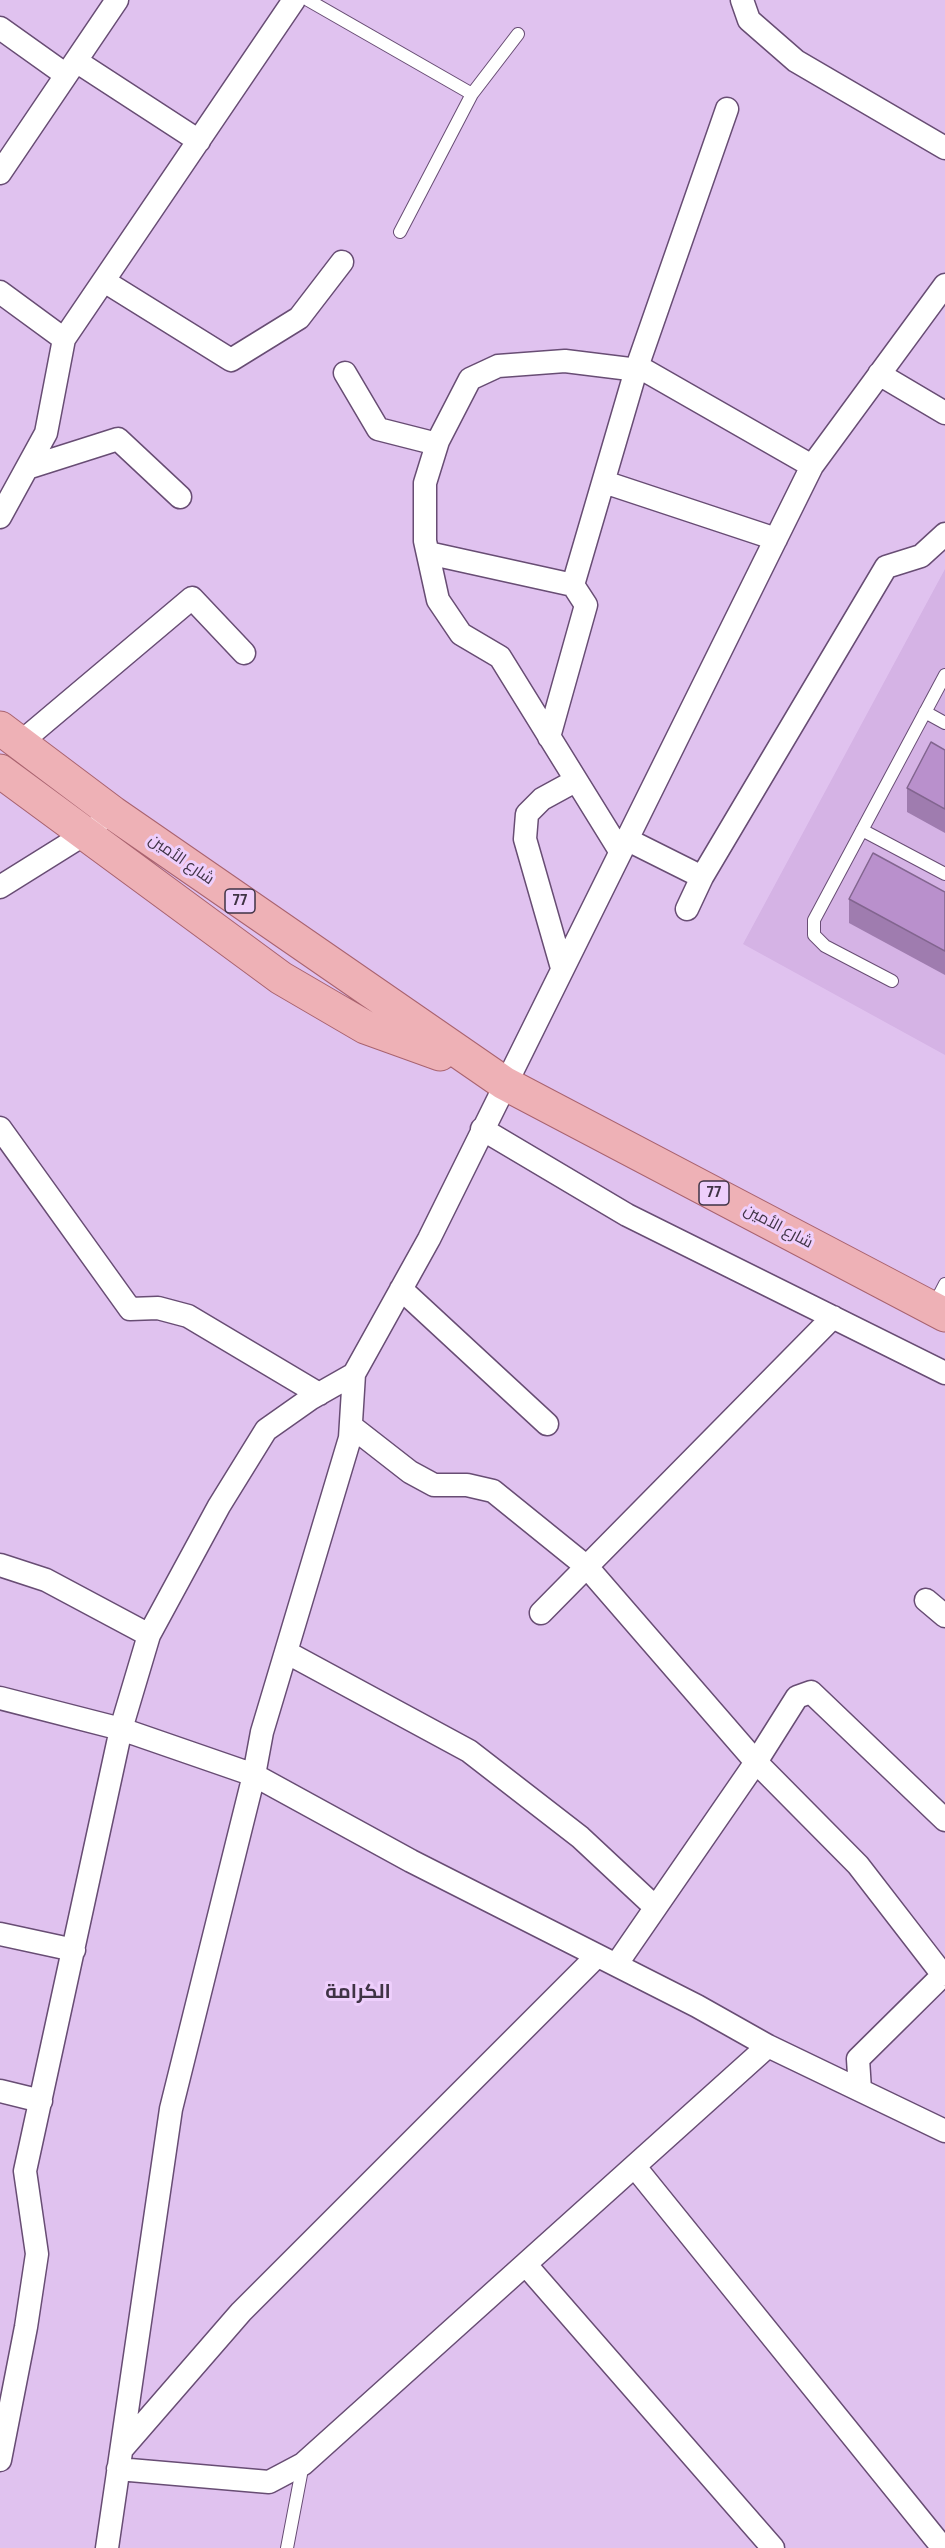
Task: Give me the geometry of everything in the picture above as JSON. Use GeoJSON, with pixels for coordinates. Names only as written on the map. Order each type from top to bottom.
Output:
{"type":"FeatureCollection","features":[{"type":"Feature","properties":{"kind":"main road","name":"شارع الأمين"},"geometry":{"type":"LineString","coordinates":[[10,736],[113,813],[494,1077]]}},
{"type":"Feature","properties":{"kind":"main road","name":"شارع الأمين"},"geometry":{"type":"LineString","coordinates":[[0,771],[281,978],[365,1027],[494,1077],[941,1302]]}},
{"type":"Feature","properties":{"kind":"street"},"geometry":{"type":"LineString","coordinates":[[0,173],[117,0]]}},
{"type":"Feature","properties":{"kind":"street"},"geometry":{"type":"LineString","coordinates":[[0,517],[30,467],[46,433],[64,339],[294,0]]}},
{"type":"Feature","properties":{"kind":"street"},"geometry":{"type":"LineString","coordinates":[[742,0],[749,20],[796,62],[945,148]]}},
{"type":"Feature","properties":{"kind":"street"},"geometry":{"type":"LineString","coordinates":[[0,28],[199,141]]}},
{"type":"Feature","properties":{"kind":"street"},"geometry":{"type":"LineString","coordinates":[[573,585],[636,370],[727,109]]}},
{"type":"Feature","properties":{"kind":"street"},"geometry":{"type":"LineString","coordinates":[[104,281],[231,360],[299,318],[342,262]]}},
{"type":"Feature","properties":{"kind":"street"},"geometry":{"type":"LineString","coordinates":[[107,2548],[171,2109],[254,1775],[262,1732],[350,1438],[354,1374],[429,1239],[482,1129],[494,1077],[562,968],[812,466],[945,285]]}},
{"type":"Feature","properties":{"kind":"street"},"geometry":{"type":"LineString","coordinates":[[0,292],[64,339]]}},
{"type":"Feature","properties":{"kind":"street"},"geometry":{"type":"LineString","coordinates":[[702,878],[623,845],[575,781],[500,657],[461,634],[438,600],[425,541],[425,483],[437,444],[470,379],[498,366],[565,361],[646,371],[812,466]]}},
{"type":"Feature","properties":{"kind":"street"},"geometry":{"type":"LineString","coordinates":[[345,373],[378,429],[437,444]]}},
{"type":"Feature","properties":{"kind":"street"},"geometry":{"type":"LineString","coordinates":[[879,374],[945,413]]}},
{"type":"Feature","properties":{"kind":"street"},"geometry":{"type":"LineString","coordinates":[[30,467],[118,439],[180,497]]}},
{"type":"Feature","properties":{"kind":"street"},"geometry":{"type":"LineString","coordinates":[[604,482],[776,540]]}},
{"type":"Feature","properties":{"kind":"street"},"geometry":{"type":"LineString","coordinates":[[687,909],[702,878],[886,567],[921,556],[945,534]]}},
{"type":"Feature","properties":{"kind":"street"},"geometry":{"type":"LineString","coordinates":[[428,553],[573,585],[586,605],[549,737]]}},
{"type":"Feature","properties":{"kind":"street"},"geometry":{"type":"LineString","coordinates":[[10,736],[192,598],[244,653]]}},
{"type":"Feature","properties":{"kind":"street"},"geometry":{"type":"LineString","coordinates":[[562,968],[525,839],[527,814],[542,800],[575,781]]}},
{"type":"Feature","properties":{"kind":"street"},"geometry":{"type":"LineString","coordinates":[[0,887],[86,835],[113,813]]}},
{"type":"Feature","properties":{"kind":"street"},"geometry":{"type":"LineString","coordinates":[[0,1128],[130,1309],[158,1308],[188,1316],[319,1394]]}},
{"type":"Feature","properties":{"kind":"street"},"geometry":{"type":"LineString","coordinates":[[482,1129],[627,1215],[945,1373]]}},
{"type":"Feature","properties":{"kind":"street"},"geometry":{"type":"LineString","coordinates":[[401,1289],[547,1424]]}},
{"type":"Feature","properties":{"kind":"street"},"geometry":{"type":"LineString","coordinates":[[541,1613],[833,1317]]}},
{"type":"Feature","properties":{"kind":"street"},"geometry":{"type":"LineString","coordinates":[[0,2460],[4,2416],[26,2327],[37,2254],[25,2172],[121,1729],[149,1635],[219,1506],[266,1430],[319,1394],[354,1374]]}},
{"type":"Feature","properties":{"kind":"street"},"geometry":{"type":"LineString","coordinates":[[351,1426],[410,1472],[435,1485],[467,1485],[493,1491],[587,1567],[756,1762],[858,1865],[944,1974],[858,2059],[860,2090]]}},
{"type":"Feature","properties":{"kind":"street"},"geometry":{"type":"LineString","coordinates":[[0,1564],[46,1580],[149,1635]]}},
{"type":"Feature","properties":{"kind":"street"},"geometry":{"type":"LineString","coordinates":[[926,1600],[945,1616]]}},
{"type":"Feature","properties":{"kind":"street"},"geometry":{"type":"LineString","coordinates":[[286,1652],[469,1750],[580,1837],[655,1907]]}},
{"type":"Feature","properties":{"kind":"street"},"geometry":{"type":"LineString","coordinates":[[120,2459],[241,2312],[607,1960],[655,1907],[756,1762],[797,1696],[811,1692],[945,1820]]}},
{"type":"Feature","properties":{"kind":"street"},"geometry":{"type":"LineString","coordinates":[[0,1698],[121,1729],[254,1775],[411,1861],[697,2006],[768,2046],[945,2131]]}},
{"type":"Feature","properties":{"kind":"street"},"geometry":{"type":"LineString","coordinates":[[0,1934],[74,1950]]}},
{"type":"Feature","properties":{"kind":"street"},"geometry":{"type":"LineString","coordinates":[[120,2459],[269,2482],[303,2464],[768,2046]]}},
{"type":"Feature","properties":{"kind":"street"},"geometry":{"type":"LineString","coordinates":[[0,2091],[41,2101]]}},
{"type":"Feature","properties":{"kind":"street"},"geometry":{"type":"LineString","coordinates":[[635,2167],[943,2548]]}},
{"type":"Feature","properties":{"kind":"street"},"geometry":{"type":"LineString","coordinates":[[526,2265],[773,2548]]}},
{"type":"Feature","properties":{"kind":"lane"},"geometry":{"type":"LineString","coordinates":[[308,0],[472,94]]}},
{"type":"Feature","properties":{"kind":"lane"},"geometry":{"type":"LineString","coordinates":[[400,232],[472,94],[518,34]]}},
{"type":"Feature","properties":{"kind":"lane"},"geometry":{"type":"LineString","coordinates":[[892,981],[825,946],[814,935],[814,920],[945,675]]}},
{"type":"Feature","properties":{"kind":"lane"},"geometry":{"type":"LineString","coordinates":[[925,712],[945,723]]}},
{"type":"Feature","properties":{"kind":"lane"},"geometry":{"type":"LineString","coordinates":[[862,830],[945,874]]}},
{"type":"Feature","properties":{"kind":"lane"},"geometry":{"type":"LineString","coordinates":[[287,2548],[303,2464]]}},
{"type":"Feature","properties":{"kind":"shaded area"},"geometry":{"type":"Polygon","coordinates":[[[945,569],[945,1055],[743,944],[945,569]]]}},
{"type":"Feature","properties":{"kind":"building"},"geometry":{"type":"Polygon","coordinates":[[[931,742],[945,750],[945,809],[907,788],[931,742]]]}},
{"type":"Feature","properties":{"kind":"building"},"geometry":{"type":"Polygon","coordinates":[[[873,853],[945,892],[945,951],[849,899],[873,853]]]}},
{"type":"Feature","properties":{"kind":"district","name":"الكرامة"},"geometry":{"type":"Point","coordinates":[358,1993]}}]}
